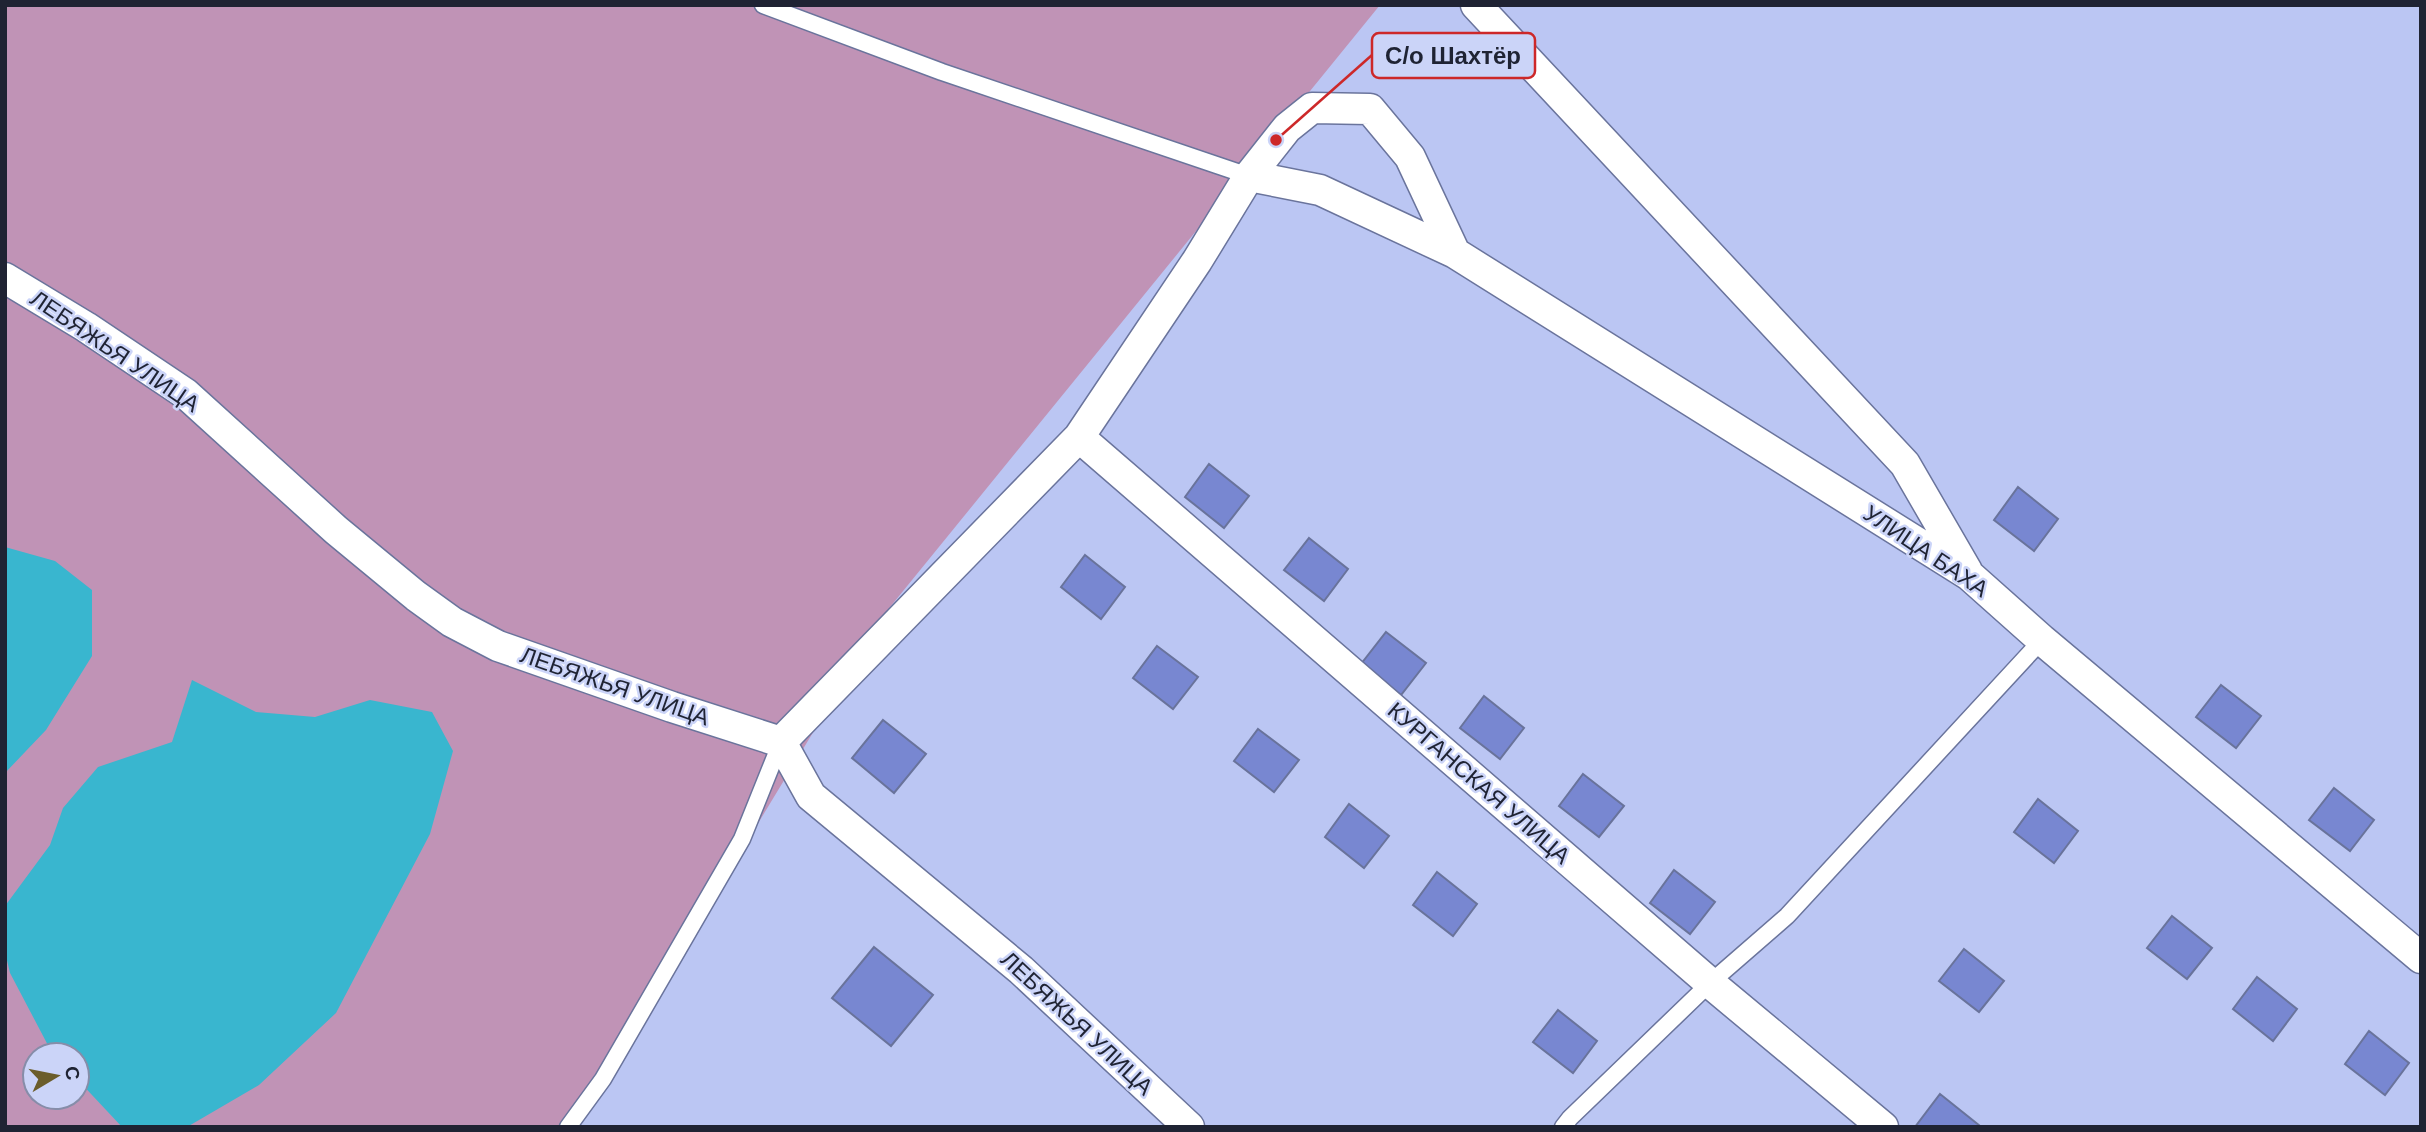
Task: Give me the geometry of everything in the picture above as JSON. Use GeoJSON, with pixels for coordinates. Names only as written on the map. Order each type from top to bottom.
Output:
{"type":"FeatureCollection","features":[{"type":"Feature","properties":{"kind":"street"},"geometry":{"type":"LineString","coordinates":[[1476,5],[1905,464],[1969,575]]}},
{"type":"Feature","properties":{"kind":"street"},"geometry":{"type":"LineString","coordinates":[[781,742],[1079,437],[1197,261],[1249,176],[1287,128],[1312,108],[1370,109],[1410,156],[1455,253]]}},
{"type":"Feature","properties":{"kind":"street","name":"УЛИЦА БАХА"},"geometry":{"type":"LineString","coordinates":[[1249,176],[1320,190],[1455,253],[1969,575],[2042,640],[2421,958]]}},
{"type":"Feature","properties":{"kind":"street","name":"ЛЕБЯЖЬЯ УЛИЦА"},"geometry":{"type":"LineString","coordinates":[[5,278],[86,327],[186,394],[335,530],[452,622],[498,646],[781,742],[811,796],[1021,970],[1189,1127]]}},
{"type":"Feature","properties":{"kind":"street","name":"КУРГАНСКАЯ УЛИЦА"},"geometry":{"type":"LineString","coordinates":[[1079,437],[1710,983],[1883,1127]]}},
{"type":"Feature","properties":{"kind":"lane"},"geometry":{"type":"LineString","coordinates":[[763,5],[942,72],[1249,176]]}},
{"type":"Feature","properties":{"kind":"lane"},"geometry":{"type":"LineString","coordinates":[[1563,1127],[1710,983],[1787,916],[2042,640]]}},
{"type":"Feature","properties":{"kind":"lane"},"geometry":{"type":"LineString","coordinates":[[568,1127],[603,1079],[743,839],[781,742]]}},
{"type":"Feature","properties":{"kind":"shaded area"},"geometry":{"type":"Polygon","coordinates":[[[5,5],[1380,5],[886,612],[574,1127],[5,1127],[5,5]]]}},
{"type":"Feature","properties":{"kind":"shaded area"},"geometry":{"type":"Polygon","coordinates":[[[5,547],[55,561],[92,590],[92,656],[46,730],[5,773],[5,547]]]}},
{"type":"Feature","properties":{"kind":"shaded area"},"geometry":{"type":"Polygon","coordinates":[[[192,680],[256,712],[315,717],[370,700],[432,712],[453,751],[430,834],[336,1013],[259,1085],[187,1127],[122,1127],[91,1094],[91,1041],[46,1041],[10,973],[5,952],[5,906],[50,845],[63,808],[98,767],[172,742],[192,680]]]}},
{"type":"Feature","properties":{"kind":"building"},"geometry":{"type":"Polygon","coordinates":[[[1209,464],[1249,496],[1224,528],[1185,497],[1209,464]]]}},
{"type":"Feature","properties":{"kind":"building"},"geometry":{"type":"Polygon","coordinates":[[[2018,487],[2058,519],[2034,551],[1994,520],[2018,487]]]}},
{"type":"Feature","properties":{"kind":"building"},"geometry":{"type":"Polygon","coordinates":[[[1309,538],[1348,569],[1324,601],[1284,570],[1309,538]]]}},
{"type":"Feature","properties":{"kind":"building"},"geometry":{"type":"Polygon","coordinates":[[[1085,555],[1125,587],[1101,619],[1061,587],[1085,555]]]}},
{"type":"Feature","properties":{"kind":"building"},"geometry":{"type":"Polygon","coordinates":[[[1386,632],[1426,663],[1401,695],[1361,664],[1386,632]]]}},
{"type":"Feature","properties":{"kind":"building"},"geometry":{"type":"Polygon","coordinates":[[[1157,646],[1198,677],[1173,709],[1133,678],[1157,646]]]}},
{"type":"Feature","properties":{"kind":"building"},"geometry":{"type":"Polygon","coordinates":[[[2221,685],[2261,716],[2236,748],[2196,717],[2221,685]]]}},
{"type":"Feature","properties":{"kind":"building"},"geometry":{"type":"Polygon","coordinates":[[[1484,696],[1524,728],[1500,759],[1460,728],[1484,696]]]}},
{"type":"Feature","properties":{"kind":"building"},"geometry":{"type":"Polygon","coordinates":[[[883,720],[926,754],[894,793],[852,758],[883,720]]]}},
{"type":"Feature","properties":{"kind":"building"},"geometry":{"type":"Polygon","coordinates":[[[1258,729],[1299,760],[1274,792],[1234,761],[1258,729]]]}},
{"type":"Feature","properties":{"kind":"building"},"geometry":{"type":"Polygon","coordinates":[[[1583,774],[1624,806],[1599,837],[1559,806],[1583,774]]]}},
{"type":"Feature","properties":{"kind":"building"},"geometry":{"type":"Polygon","coordinates":[[[2334,788],[2374,820],[2350,851],[2309,820],[2334,788]]]}},
{"type":"Feature","properties":{"kind":"building"},"geometry":{"type":"Polygon","coordinates":[[[2038,799],[2078,831],[2054,863],[2014,832],[2038,799]]]}},
{"type":"Feature","properties":{"kind":"building"},"geometry":{"type":"Polygon","coordinates":[[[1349,804],[1389,836],[1364,868],[1325,837],[1349,804]]]}},
{"type":"Feature","properties":{"kind":"building"},"geometry":{"type":"Polygon","coordinates":[[[1674,870],[1715,902],[1690,934],[1650,903],[1674,870]]]}},
{"type":"Feature","properties":{"kind":"building"},"geometry":{"type":"Polygon","coordinates":[[[1437,872],[1477,904],[1453,936],[1413,905],[1437,872]]]}},
{"type":"Feature","properties":{"kind":"building"},"geometry":{"type":"Polygon","coordinates":[[[2172,916],[2212,948],[2187,979],[2147,948],[2172,916]]]}},
{"type":"Feature","properties":{"kind":"building"},"geometry":{"type":"Polygon","coordinates":[[[874,947],[933,995],[891,1046],[832,998],[874,947]]]}},
{"type":"Feature","properties":{"kind":"building"},"geometry":{"type":"Polygon","coordinates":[[[1964,949],[2004,981],[1979,1012],[1939,981],[1964,949]]]}},
{"type":"Feature","properties":{"kind":"building"},"geometry":{"type":"Polygon","coordinates":[[[2257,977],[2297,1009],[2273,1041],[2233,1009],[2257,977]]]}},
{"type":"Feature","properties":{"kind":"building"},"geometry":{"type":"Polygon","coordinates":[[[1558,1010],[1597,1041],[1573,1073],[1533,1042],[1558,1010]]]}},
{"type":"Feature","properties":{"kind":"building"},"geometry":{"type":"Polygon","coordinates":[[[2369,1031],[2409,1063],[2385,1095],[2345,1064],[2369,1031]]]}},
{"type":"Feature","properties":{"kind":"building"},"geometry":{"type":"Polygon","coordinates":[[[1940,1094],[1980,1126],[1980,1127],[1915,1127],[1940,1094]]]}},
{"type":"Feature","properties":{"kind":"place","name":"С/о Шахтёр"},"geometry":{"type":"Point","coordinates":[1276,140]}}]}
